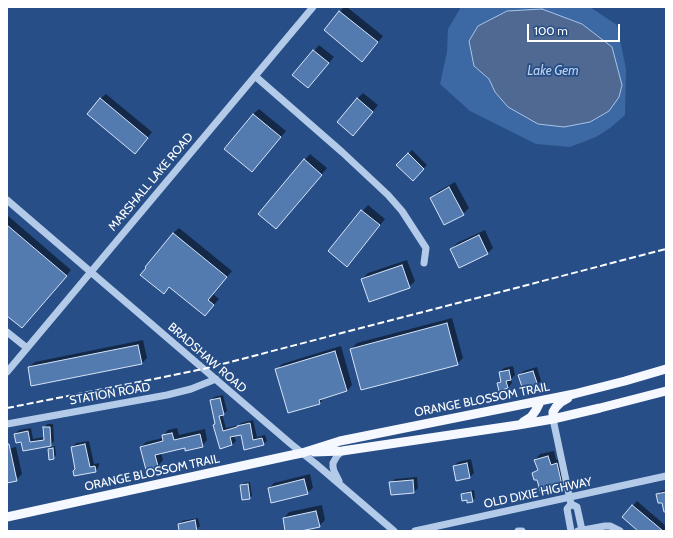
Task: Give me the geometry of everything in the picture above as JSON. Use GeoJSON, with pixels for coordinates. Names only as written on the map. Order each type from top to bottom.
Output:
{"type":"FeatureCollection","features":[{"type":"Feature","properties":{"kind":"main road","name":"ORANGE BLOSSOM TRAIL"},"geometry":{"type":"LineString","coordinates":[[7,517],[302,453],[340,441],[540,402],[631,380],[666,369]]}},
{"type":"Feature","properties":{"kind":"main road","name":"ORANGE BLOSSOM TRAIL"},"geometry":{"type":"LineString","coordinates":[[302,453],[342,451],[518,425],[553,419],[666,391]]}},
{"type":"Feature","properties":{"kind":"main road"},"geometry":{"type":"LineString","coordinates":[[553,419],[553,412],[556,407],[574,394]]}},
{"type":"Feature","properties":{"kind":"main road"},"geometry":{"type":"LineString","coordinates":[[518,425],[531,417],[540,402]]}},
{"type":"Feature","properties":{"kind":"street","name":"MARSHALL LAKE ROAD"},"geometry":{"type":"LineString","coordinates":[[7,372],[313,7]]}},
{"type":"Feature","properties":{"kind":"street"},"geometry":{"type":"LineString","coordinates":[[255,76],[388,194],[402,210],[426,248],[424,263]]}},
{"type":"Feature","properties":{"kind":"street","name":"BRADSHAW ROAD"},"geometry":{"type":"LineString","coordinates":[[7,200],[394,531]]}},
{"type":"Feature","properties":{"kind":"street"},"geometry":{"type":"LineString","coordinates":[[7,332],[27,348]]}},
{"type":"Feature","properties":{"kind":"street","name":"STATION ROAD"},"geometry":{"type":"LineString","coordinates":[[7,424],[167,395],[191,389],[216,379]]}},
{"type":"Feature","properties":{"kind":"street"},"geometry":{"type":"LineString","coordinates":[[553,419],[571,501],[577,507],[580,531],[605,526],[610,526],[620,531]]}},
{"type":"Feature","properties":{"kind":"street"},"geometry":{"type":"LineString","coordinates":[[341,485],[334,471],[333,462],[342,451]]}},
{"type":"Feature","properties":{"kind":"street","name":"OLD DIXIE HIGHWAY"},"geometry":{"type":"LineString","coordinates":[[415,531],[571,501],[666,476]]}},
{"type":"Feature","properties":{"kind":"street"},"geometry":{"type":"LineString","coordinates":[[571,501],[566,509],[571,531]]}},
{"type":"Feature","properties":{"kind":"street"},"geometry":{"type":"LineString","coordinates":[[568,518],[579,516]]}},
{"type":"Feature","properties":{"kind":"shaded area","name":"Lake Gem"},"geometry":{"type":"Polygon","coordinates":[[[461,7],[590,7],[617,25],[626,69],[625,115],[610,128],[596,137],[570,147],[536,144],[470,111],[440,84],[447,52],[448,29],[461,7]]]}},
{"type":"Feature","properties":{"kind":"water","name":"Lake Gem"},"geometry":{"type":"Polygon","coordinates":[[[542,9],[582,24],[612,47],[622,85],[619,97],[609,111],[590,122],[564,127],[538,124],[508,107],[495,92],[489,79],[474,66],[469,41],[478,26],[507,11],[542,9]]]}},
{"type":"Feature","properties":{"kind":"building"},"geometry":{"type":"Polygon","coordinates":[[[339,11],[378,42],[362,62],[324,30],[339,11]]]}},
{"type":"Feature","properties":{"kind":"building"},"geometry":{"type":"Polygon","coordinates":[[[313,50],[329,63],[308,88],[292,75],[313,50]]]}},
{"type":"Feature","properties":{"kind":"building"},"geometry":{"type":"Polygon","coordinates":[[[100,98],[148,138],[135,154],[87,114],[100,98]]]}},
{"type":"Feature","properties":{"kind":"building"},"geometry":{"type":"Polygon","coordinates":[[[357,98],[373,112],[353,136],[337,122],[357,98]]]}},
{"type":"Feature","properties":{"kind":"building"},"geometry":{"type":"Polygon","coordinates":[[[253,114],[281,137],[252,172],[224,149],[253,114]]]}},
{"type":"Feature","properties":{"kind":"building"},"geometry":{"type":"Polygon","coordinates":[[[408,153],[424,169],[413,181],[396,165],[408,153]]]}},
{"type":"Feature","properties":{"kind":"building"},"geometry":{"type":"Polygon","coordinates":[[[304,159],[322,175],[276,229],[258,214],[304,159]]]}},
{"type":"Feature","properties":{"kind":"building"},"geometry":{"type":"Polygon","coordinates":[[[449,187],[464,215],[444,225],[430,198],[449,187]]]}},
{"type":"Feature","properties":{"kind":"building"},"geometry":{"type":"Polygon","coordinates":[[[361,210],[380,225],[347,267],[328,251],[361,210]]]}},
{"type":"Feature","properties":{"kind":"building"},"geometry":{"type":"Polygon","coordinates":[[[7,225],[67,276],[22,328],[7,316],[7,225]]]}},
{"type":"Feature","properties":{"kind":"building"},"geometry":{"type":"Polygon","coordinates":[[[173,233],[227,277],[208,300],[214,305],[205,316],[169,287],[164,294],[140,275],[173,233]]]}},
{"type":"Feature","properties":{"kind":"building"},"geometry":{"type":"Polygon","coordinates":[[[479,235],[488,254],[459,268],[450,249],[479,235]]]}},
{"type":"Feature","properties":{"kind":"building"},"geometry":{"type":"Polygon","coordinates":[[[402,265],[410,288],[369,302],[361,279],[402,265]]]}},
{"type":"Feature","properties":{"kind":"building"},"geometry":{"type":"Polygon","coordinates":[[[447,323],[458,365],[361,390],[350,349],[447,323]]]}},
{"type":"Feature","properties":{"kind":"building"},"geometry":{"type":"Polygon","coordinates":[[[138,345],[142,364],[31,386],[28,367],[138,345]]]}},
{"type":"Feature","properties":{"kind":"building"},"geometry":{"type":"Polygon","coordinates":[[[335,351],[347,391],[319,400],[320,404],[288,413],[275,369],[335,351]]]}},
{"type":"Feature","properties":{"kind":"building"},"geometry":{"type":"Polygon","coordinates":[[[509,370],[511,380],[506,381],[508,388],[499,391],[497,383],[501,382],[499,372],[509,370]]]}},
{"type":"Feature","properties":{"kind":"building"},"geometry":{"type":"Polygon","coordinates":[[[533,371],[538,386],[523,390],[518,375],[533,371]]]}},
{"type":"Feature","properties":{"kind":"building"},"geometry":{"type":"Polygon","coordinates":[[[220,398],[224,415],[219,416],[223,431],[250,423],[253,440],[262,438],[264,445],[244,450],[241,435],[230,437],[232,445],[220,449],[213,425],[215,424],[210,400],[220,398]]]}},
{"type":"Feature","properties":{"kind":"building"},"geometry":{"type":"Polygon","coordinates":[[[43,427],[50,427],[51,446],[23,451],[21,442],[16,443],[14,434],[28,431],[30,442],[44,440],[43,427]]]}},
{"type":"Feature","properties":{"kind":"building"},"geometry":{"type":"Polygon","coordinates":[[[172,433],[174,440],[200,434],[203,447],[185,451],[185,448],[155,455],[158,466],[146,470],[140,447],[163,441],[162,435],[172,433]]]}},
{"type":"Feature","properties":{"kind":"building"},"geometry":{"type":"Polygon","coordinates":[[[7,444],[9,444],[17,481],[7,483],[7,444]]]}},
{"type":"Feature","properties":{"kind":"building"},"geometry":{"type":"Polygon","coordinates":[[[85,444],[90,467],[95,466],[96,472],[74,476],[73,471],[75,469],[71,447],[85,444]]]}},
{"type":"Feature","properties":{"kind":"building"},"geometry":{"type":"Polygon","coordinates":[[[53,448],[54,459],[49,460],[48,449],[53,448]]]}},
{"type":"Feature","properties":{"kind":"building"},"geometry":{"type":"Polygon","coordinates":[[[548,456],[551,465],[557,463],[562,485],[558,487],[559,489],[541,494],[537,480],[534,480],[532,473],[538,470],[534,460],[548,456]]]}},
{"type":"Feature","properties":{"kind":"building"},"geometry":{"type":"Polygon","coordinates":[[[467,463],[470,478],[456,481],[453,466],[467,463]]]}},
{"type":"Feature","properties":{"kind":"building"},"geometry":{"type":"Polygon","coordinates":[[[304,479],[308,494],[271,503],[268,488],[304,479]]]}},
{"type":"Feature","properties":{"kind":"building"},"geometry":{"type":"Polygon","coordinates":[[[413,480],[414,493],[391,495],[389,482],[413,480]]]}},
{"type":"Feature","properties":{"kind":"building"},"geometry":{"type":"Polygon","coordinates":[[[248,484],[250,499],[242,500],[240,485],[248,484]]]}},
{"type":"Feature","properties":{"kind":"building"},"geometry":{"type":"Polygon","coordinates":[[[471,492],[473,502],[467,503],[467,500],[462,501],[461,494],[471,492]]]}},
{"type":"Feature","properties":{"kind":"building"},"geometry":{"type":"Polygon","coordinates":[[[666,492],[666,512],[664,512],[662,503],[658,503],[656,494],[666,492]]]}},
{"type":"Feature","properties":{"kind":"building"},"geometry":{"type":"Polygon","coordinates":[[[632,505],[663,531],[638,531],[622,517],[632,505]]]}},
{"type":"Feature","properties":{"kind":"building"},"geometry":{"type":"Polygon","coordinates":[[[316,511],[320,527],[301,531],[285,531],[283,518],[316,511]]]}},
{"type":"Feature","properties":{"kind":"building"},"geometry":{"type":"Polygon","coordinates":[[[195,520],[197,531],[179,531],[178,524],[195,520]]]}},
{"type":"Feature","properties":{"kind":"railway"},"geometry":{"type":"LineString","coordinates":[[7,408],[203,369],[666,249]]}}]}
